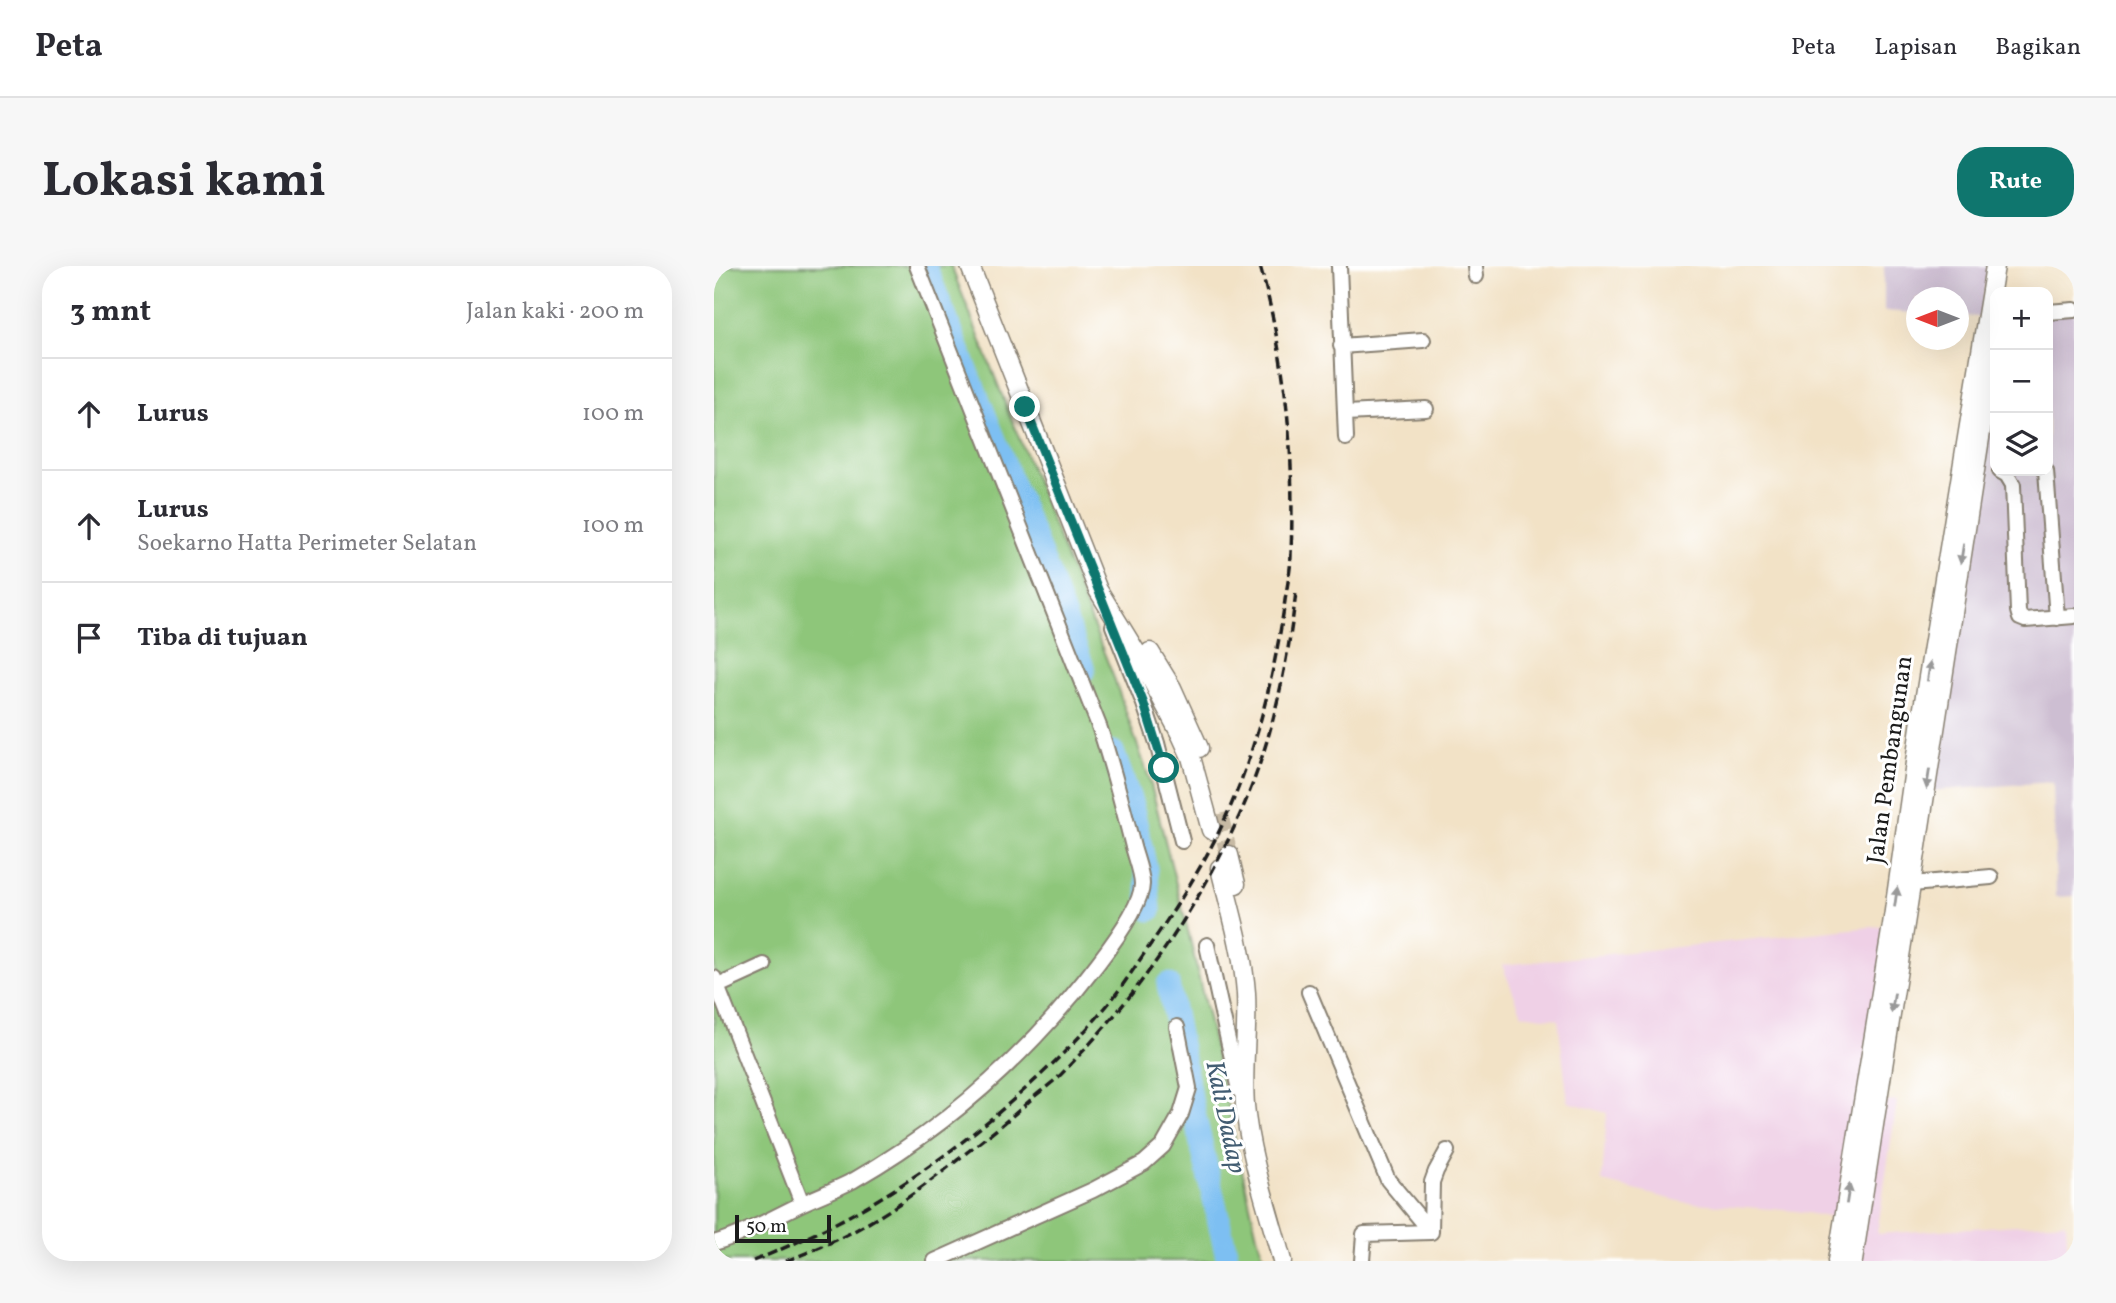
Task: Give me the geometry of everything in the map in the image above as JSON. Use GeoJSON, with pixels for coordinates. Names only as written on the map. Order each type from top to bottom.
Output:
{"type":"FeatureCollection","features":[{"type":"Feature","properties":{"kind":"main road"},"geometry":{"type":"LineString","coordinates":[[970,266],[1098,590],[1142,660],[1191,757],[1210,830]]}},
{"type":"Feature","properties":{"kind":"main road","name":"Jalan Pembangunan"},"geometry":{"type":"LineString","coordinates":[[1994,287],[1995,266]]}},
{"type":"Feature","properties":{"kind":"main road"},"geometry":{"type":"LineString","coordinates":[[2004,287],[2007,266]]}},
{"type":"Feature","properties":{"kind":"main road","name":"Jalan Pembangunan"},"geometry":{"type":"LineString","coordinates":[[1853,1261],[1912,884],[1990,323]]}},
{"type":"Feature","properties":{"kind":"main road","name":"Jalan Pembangunan"},"geometry":{"type":"LineString","coordinates":[[1836,1261],[1892,925],[1921,720],[1993,350]]}},
{"type":"Feature","properties":{"kind":"main road"},"geometry":{"type":"LineString","coordinates":[[1078,540],[1104,586],[1172,688],[1199,748],[1219,814]]}},
{"type":"Feature","properties":{"kind":"main road"},"geometry":{"type":"LineString","coordinates":[[1256,1165],[1254,1118],[1257,989],[1248,936],[1224,861],[1246,991],[1244,1081],[1248,1129],[1256,1165],[1282,1261]]}},
{"type":"Feature","properties":{"kind":"street"},"geometry":{"type":"LineString","coordinates":[[714,1243],[757,1227],[802,1203],[851,1182],[885,1162],[943,1121],[1030,1043],[1081,985],[1116,939],[1136,905],[1142,885],[1114,770],[1099,726],[917,266]]}},
{"type":"Feature","properties":{"kind":"street"},"geometry":{"type":"LineString","coordinates":[[1339,266],[1346,438]]}},
{"type":"Feature","properties":{"kind":"street"},"geometry":{"type":"LineString","coordinates":[[2053,312],[2074,310]]}},
{"type":"Feature","properties":{"kind":"street"},"geometry":{"type":"LineString","coordinates":[[1341,346],[1423,340]]}},
{"type":"Feature","properties":{"kind":"street"},"geometry":{"type":"LineString","coordinates":[[1346,413],[1426,409]]}},
{"type":"Feature","properties":{"kind":"street"},"geometry":{"type":"LineString","coordinates":[[1969,465],[1990,469]]}},
{"type":"Feature","properties":{"kind":"street"},"geometry":{"type":"LineString","coordinates":[[2008,476],[2013,485],[2020,618],[2074,617]]}},
{"type":"Feature","properties":{"kind":"street"},"geometry":{"type":"LineString","coordinates":[[2046,476],[2057,618]]}},
{"type":"Feature","properties":{"kind":"street"},"geometry":{"type":"LineString","coordinates":[[1098,590],[1144,704],[1164,768],[1182,841]]}},
{"type":"Feature","properties":{"kind":"street"},"geometry":{"type":"LineString","coordinates":[[1912,884],[1991,877]]}},
{"type":"Feature","properties":{"kind":"street"},"geometry":{"type":"LineString","coordinates":[[1207,945],[1248,1129]]}},
{"type":"Feature","properties":{"kind":"street"},"geometry":{"type":"LineString","coordinates":[[764,965],[716,982],[802,1203]]}},
{"type":"Feature","properties":{"kind":"street"},"geometry":{"type":"LineString","coordinates":[[1309,992],[1388,1180],[1431,1231]]}},
{"type":"Feature","properties":{"kind":"street"},"geometry":{"type":"LineString","coordinates":[[935,1261],[1093,1190],[1144,1163],[1163,1146],[1181,1114],[1189,1088],[1177,1027]]}},
{"type":"Feature","properties":{"kind":"street"},"geometry":{"type":"LineString","coordinates":[[1431,1231],[1432,1182],[1447,1151]]}},
{"type":"Feature","properties":{"kind":"street"},"geometry":{"type":"LineString","coordinates":[[1362,1261],[1364,1234],[1431,1231]]}},
{"type":"Feature","properties":{"kind":"shaded area"},"geometry":{"type":"Polygon","coordinates":[[[1884,266],[1988,266],[1981,317],[1969,316],[1969,287],[1906,287],[1906,312],[1884,311],[1884,266]]]}},
{"type":"Feature","properties":{"kind":"shaded area"},"geometry":{"type":"Polygon","coordinates":[[[2053,308],[2074,309],[2074,896],[2056,897],[2053,782],[1927,791],[1990,374],[1990,476],[2053,476],[2053,308]]]}},
{"type":"Feature","properties":{"kind":"shaded area"},"geometry":{"type":"Polygon","coordinates":[[[1891,925],[1864,1104],[1897,1101],[1877,1234],[2066,1222],[2068,1261],[1838,1261],[1844,1220],[1796,1211],[1683,1202],[1602,1182],[1607,1113],[1568,1102],[1558,1019],[1522,1014],[1502,965],[1891,925]]]}},
{"type":"Feature","properties":{"kind":"green space"},"geometry":{"type":"Polygon","coordinates":[[[714,266],[951,266],[1114,678],[1150,781],[1191,943],[1257,1236],[1265,1261],[714,1261],[714,266]]]}},
{"type":"Feature","properties":{"kind":"waterway","name":"Kali Dadap"},"geometry":{"type":"LineString","coordinates":[[925,266],[1044,562],[1084,670]]}},
{"type":"Feature","properties":{"kind":"waterway","name":"Kali Dadap"},"geometry":{"type":"LineString","coordinates":[[1113,752],[1132,805],[1146,869],[1150,910]]}},
{"type":"Feature","properties":{"kind":"waterway","name":"Kali Dadap"},"geometry":{"type":"LineString","coordinates":[[1168,984],[1228,1261]]}},
{"type":"Feature","properties":{"kind":"tunnel"},"geometry":{"type":"LineString","coordinates":[[1219,814],[1229,855]]}},
{"type":"Feature","properties":{"kind":"railway"},"geometry":{"type":"LineString","coordinates":[[753,1261],[827,1228],[896,1188],[961,1143],[1034,1081],[1105,1008],[1179,902],[1216,838],[1245,770],[1262,717],[1280,635],[1291,560],[1292,481],[1287,408],[1276,336],[1260,266]]}},
{"type":"Feature","properties":{"kind":"railway"},"geometry":{"type":"LineString","coordinates":[[786,1261],[835,1241],[877,1218],[987,1137],[1063,1072],[1140,983],[1203,888],[1249,794],[1276,709],[1296,592]]}},
{"type":"Feature","properties":{"kind":"route"},"geometry":{"type":"LineString","coordinates":[[1025,407],[1144,704],[1164,768]]}}]}
